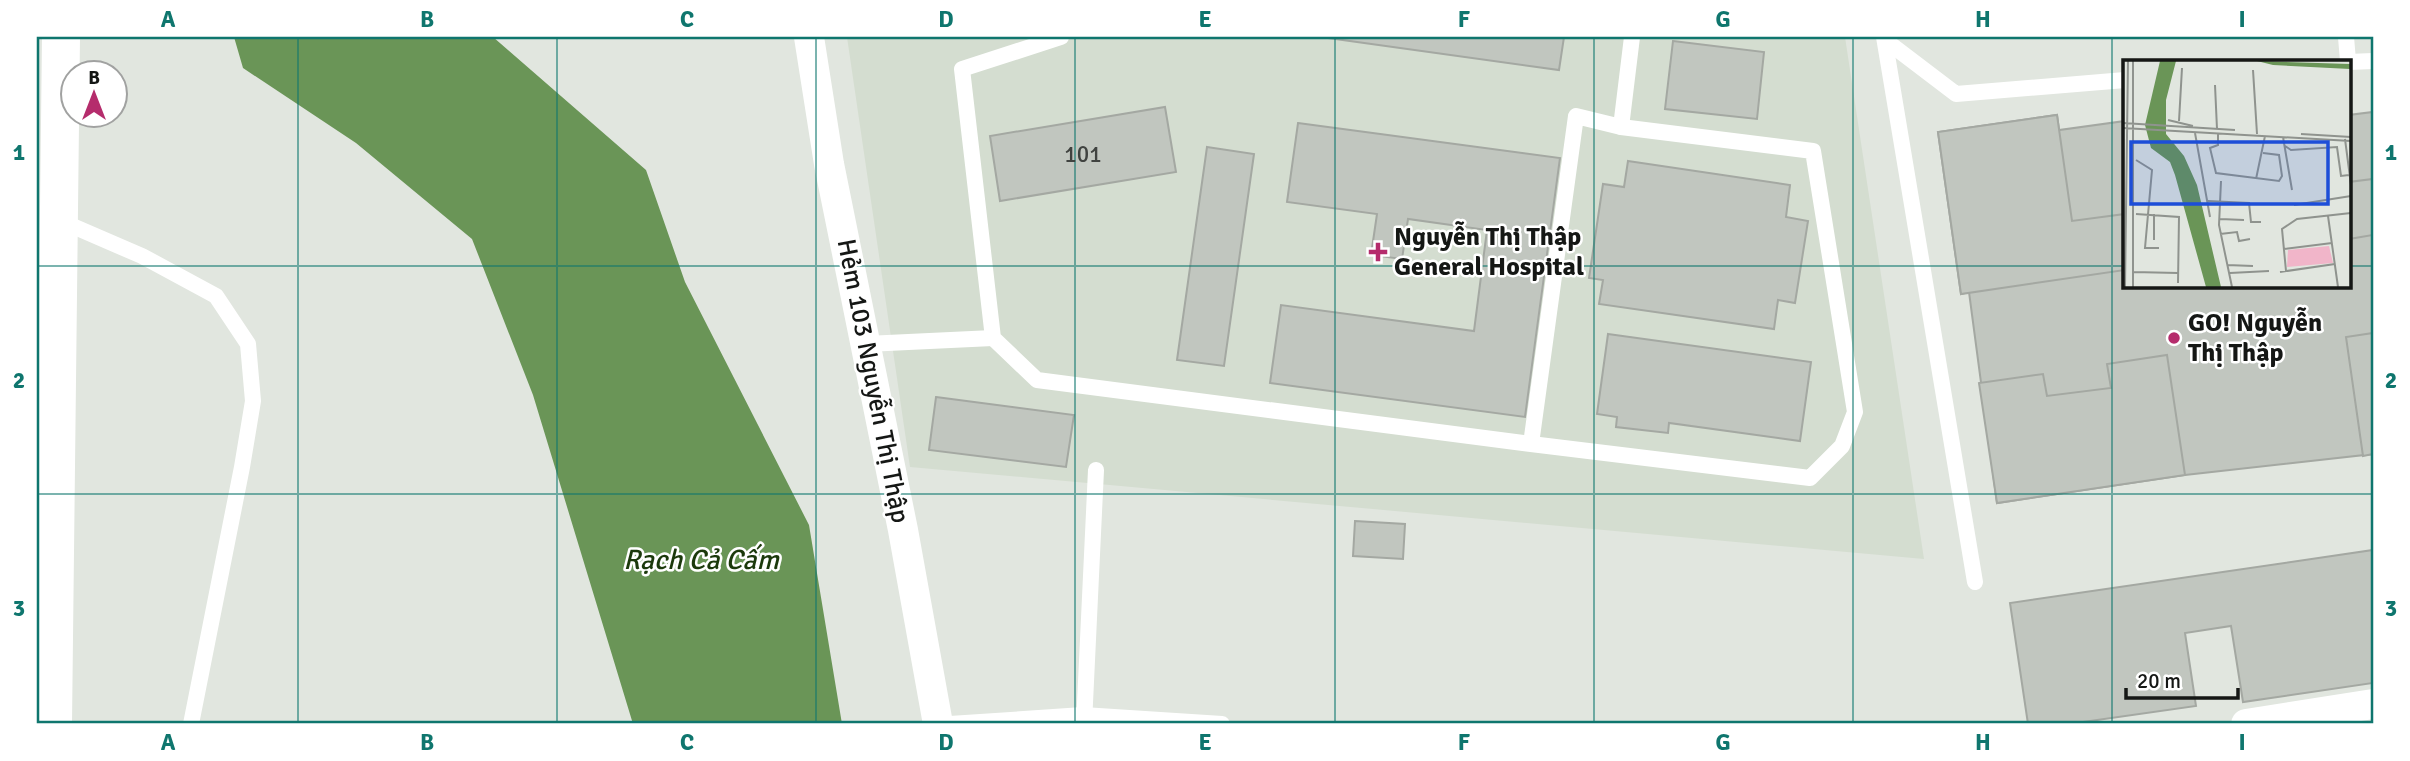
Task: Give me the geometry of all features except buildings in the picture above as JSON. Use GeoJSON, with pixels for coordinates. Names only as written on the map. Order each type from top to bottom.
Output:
{"type":"FeatureCollection","features":[{"type":"Feature","properties":{"kind":"main road"},"geometry":{"type":"LineString","coordinates":[[53,724],[46,446],[58,220],[61,37]]}},
{"type":"Feature","properties":{"kind":"street","name":"Hẻm 103 Nguyễn Thị Thập"},"geometry":{"type":"LineString","coordinates":[[809,37],[829,164],[903,530],[938,724]]}},
{"type":"Feature","properties":{"kind":"street"},"geometry":{"type":"LineString","coordinates":[[2246,724],[2373,704]]}},
{"type":"Feature","properties":{"kind":"lane"},"geometry":{"type":"LineString","coordinates":[[1061,37],[962,69],[993,338],[1037,380],[1531,444],[1810,478],[1842,446],[1855,412],[1813,151],[1621,127],[1576,116],[1531,444]]}},
{"type":"Feature","properties":{"kind":"lane"},"geometry":{"type":"LineString","coordinates":[[1621,127],[1632,37]]}},
{"type":"Feature","properties":{"kind":"lane"},"geometry":{"type":"LineString","coordinates":[[2346,37],[2348,60]]}},
{"type":"Feature","properties":{"kind":"lane"},"geometry":{"type":"LineString","coordinates":[[1884,38],[1956,94],[2123,80]]}},
{"type":"Feature","properties":{"kind":"lane"},"geometry":{"type":"LineString","coordinates":[[1884,38],[1975,582]]}},
{"type":"Feature","properties":{"kind":"lane"},"geometry":{"type":"LineString","coordinates":[[2350,62],[2373,61]]}},
{"type":"Feature","properties":{"kind":"lane"},"geometry":{"type":"LineString","coordinates":[[58,220],[142,256],[216,296],[248,344],[253,401],[191,724]]}},
{"type":"Feature","properties":{"kind":"lane"},"geometry":{"type":"LineString","coordinates":[[866,344],[993,338]]}},
{"type":"Feature","properties":{"kind":"lane"},"geometry":{"type":"LineString","coordinates":[[1084,720],[1096,470]]}},
{"type":"Feature","properties":{"kind":"lane"},"geometry":{"type":"LineString","coordinates":[[950,724],[1084,720],[1222,724]]}},
{"type":"Feature","properties":{"kind":"shaded area","name":"Nguyễn Thị Thập General Hospital"},"geometry":{"type":"Polygon","coordinates":[[[847,37],[1845,37],[1924,559],[910,467],[847,37]]]}},
{"type":"Feature","properties":{"kind":"water","name":"Rạch Cả Cấm"},"geometry":{"type":"Polygon","coordinates":[[[234,37],[493,37],[646,170],[685,282],[809,525],[842,724],[633,724],[533,395],[472,239],[356,143],[243,68],[234,37]]]}},
{"type":"Feature","properties":{"kind":"place","name":"Nguyễn Thị Thập General Hospital"},"geometry":{"type":"Point","coordinates":[1378,252]}},
{"type":"Feature","properties":{"kind":"place","name":"GO! Nguyễn Thị Thập"},"geometry":{"type":"Point","coordinates":[2174,338]}}]}
